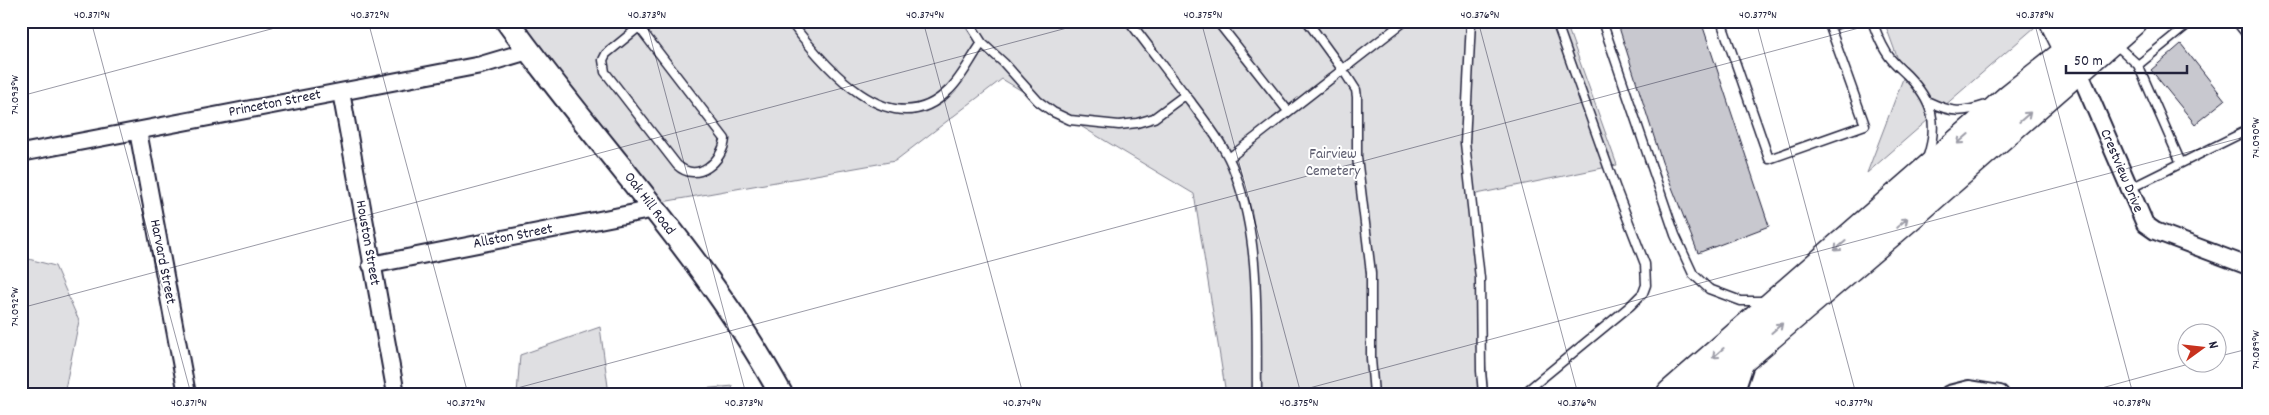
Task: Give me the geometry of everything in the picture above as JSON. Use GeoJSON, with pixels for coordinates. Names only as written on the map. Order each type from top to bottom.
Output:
{"type":"FeatureCollection","features":[{"type":"Feature","properties":{"kind":"highway"},"geometry":{"type":"LineString","coordinates":[[2054,21],[2073,61]]}},
{"type":"Feature","properties":{"kind":"highway"},"geometry":{"type":"LineString","coordinates":[[1701,394],[1911,215],[2106,31],[2133,21]]}},
{"type":"Feature","properties":{"kind":"highway"},"geometry":{"type":"LineString","coordinates":[[1671,394],[2010,98],[2073,61]]}},
{"type":"Feature","properties":{"kind":"street","name":"Oak Hill Road"},"geometry":{"type":"LineString","coordinates":[[506,21],[655,209],[726,305],[760,354],[781,394]]}},
{"type":"Feature","properties":{"kind":"street","name":"Princeton Street"},"geometry":{"type":"LineString","coordinates":[[21,153],[481,65],[528,51]]}},
{"type":"Feature","properties":{"kind":"street","name":"Crestview Drive"},"geometry":{"type":"LineString","coordinates":[[2073,61],[2144,224],[2155,231],[2248,266]]}},
{"type":"Feature","properties":{"kind":"street","name":"Houston Street"},"geometry":{"type":"LineString","coordinates":[[341,92],[396,394]]}},
{"type":"Feature","properties":{"kind":"street","name":"Harvard Street"},"geometry":{"type":"LineString","coordinates":[[138,131],[187,394]]}},
{"type":"Feature","properties":{"kind":"street","name":"Allston Street"},"geometry":{"type":"LineString","coordinates":[[372,265],[655,209]]}},
{"type":"Feature","properties":{"kind":"street"},"geometry":{"type":"LineString","coordinates":[[1735,394],[1750,352]]}},
{"type":"Feature","properties":{"kind":"street"},"geometry":{"type":"LineString","coordinates":[[1949,394],[1969,389],[2000,394]]}},
{"type":"Feature","properties":{"kind":"lane"},"geometry":{"type":"LineString","coordinates":[[790,21],[813,52],[835,75],[861,95],[880,105],[898,110],[920,107],[934,101],[949,90],[982,44]]}},
{"type":"Feature","properties":{"kind":"lane"},"geometry":{"type":"LineString","coordinates":[[968,21],[982,44],[1004,63],[1038,100],[1053,112],[1070,120],[1119,125],[1137,123],[1154,118],[1186,95]]}},
{"type":"Feature","properties":{"kind":"lane"},"geometry":{"type":"LineString","coordinates":[[1129,21],[1213,132],[1229,158],[1239,185],[1252,249],[1256,294],[1258,394]]}},
{"type":"Feature","properties":{"kind":"lane"},"geometry":{"type":"LineString","coordinates":[[1217,21],[1288,111]]}},
{"type":"Feature","properties":{"kind":"lane"},"geometry":{"type":"LineString","coordinates":[[1307,21],[1356,90],[1357,157],[1371,273],[1371,358],[1374,394]]}},
{"type":"Feature","properties":{"kind":"lane"},"geometry":{"type":"LineString","coordinates":[[1229,158],[1405,21]]}},
{"type":"Feature","properties":{"kind":"lane"},"geometry":{"type":"LineString","coordinates":[[1471,21],[1465,143],[1480,278],[1481,371],[1484,394]]}},
{"type":"Feature","properties":{"kind":"lane"},"geometry":{"type":"LineString","coordinates":[[1523,394],[1630,306],[1643,293],[1646,285],[1645,264],[1616,190],[1556,21]]}},
{"type":"Feature","properties":{"kind":"lane"},"geometry":{"type":"LineString","coordinates":[[1602,21],[1675,235],[1693,274],[1709,289],[1741,301],[1777,301]]}},
{"type":"Feature","properties":{"kind":"lane"},"geometry":{"type":"LineString","coordinates":[[1721,21],[1769,159],[1865,125],[1830,27],[1845,21]]}},
{"type":"Feature","properties":{"kind":"lane"},"geometry":{"type":"LineString","coordinates":[[1872,21],[1891,59],[1908,76],[1928,102],[1933,130],[1932,145],[1922,175]]}},
{"type":"Feature","properties":{"kind":"lane"},"geometry":{"type":"LineString","coordinates":[[2138,65],[2192,21]]}},
{"type":"Feature","properties":{"kind":"lane"},"geometry":{"type":"LineString","coordinates":[[2236,21],[2248,36]]}},
{"type":"Feature","properties":{"kind":"lane"},"geometry":{"type":"LineString","coordinates":[[637,24],[726,139],[721,157],[700,172],[689,172],[677,165],[605,72],[603,60],[606,54],[637,24]]}},
{"type":"Feature","properties":{"kind":"lane"},"geometry":{"type":"LineString","coordinates":[[2106,31],[2138,65],[2180,163]]}},
{"type":"Feature","properties":{"kind":"lane"},"geometry":{"type":"LineString","coordinates":[[1928,102],[1955,112],[1969,111],[2010,98]]}},
{"type":"Feature","properties":{"kind":"lane"},"geometry":{"type":"LineString","coordinates":[[2129,189],[2248,130]]}},
{"type":"Feature","properties":{"kind":"green space","name":"Fairview Cemetery"},"geometry":{"type":"Polygon","coordinates":[[[510,21],[1576,21],[1567,26],[1617,165],[1472,195],[1488,394],[1226,394],[1194,194],[1002,79],[895,161],[651,204],[510,21]]]}},
{"type":"Feature","properties":{"kind":"green space"},"geometry":{"type":"Polygon","coordinates":[[[1884,21],[2042,21],[1867,173],[1904,76],[1884,21]]]}},
{"type":"Feature","properties":{"kind":"green space"},"geometry":{"type":"Polygon","coordinates":[[[21,257],[55,266],[79,321],[64,394],[21,394],[21,257]]]}},
{"type":"Feature","properties":{"kind":"green space"},"geometry":{"type":"Polygon","coordinates":[[[600,327],[609,394],[517,394],[520,355],[600,327]]]}},
{"type":"Feature","properties":{"kind":"green space"},"geometry":{"type":"Polygon","coordinates":[[[734,386],[726,394],[642,394],[734,386]]]}},
{"type":"Feature","properties":{"kind":"building"},"geometry":{"type":"Polygon","coordinates":[[[1617,21],[1701,21],[1769,226],[1698,253],[1662,162],[1617,21]]]}},
{"type":"Feature","properties":{"kind":"building"},"geometry":{"type":"Polygon","coordinates":[[[2181,44],[2225,100],[2195,124],[2151,70],[2181,44]]]}}]}
